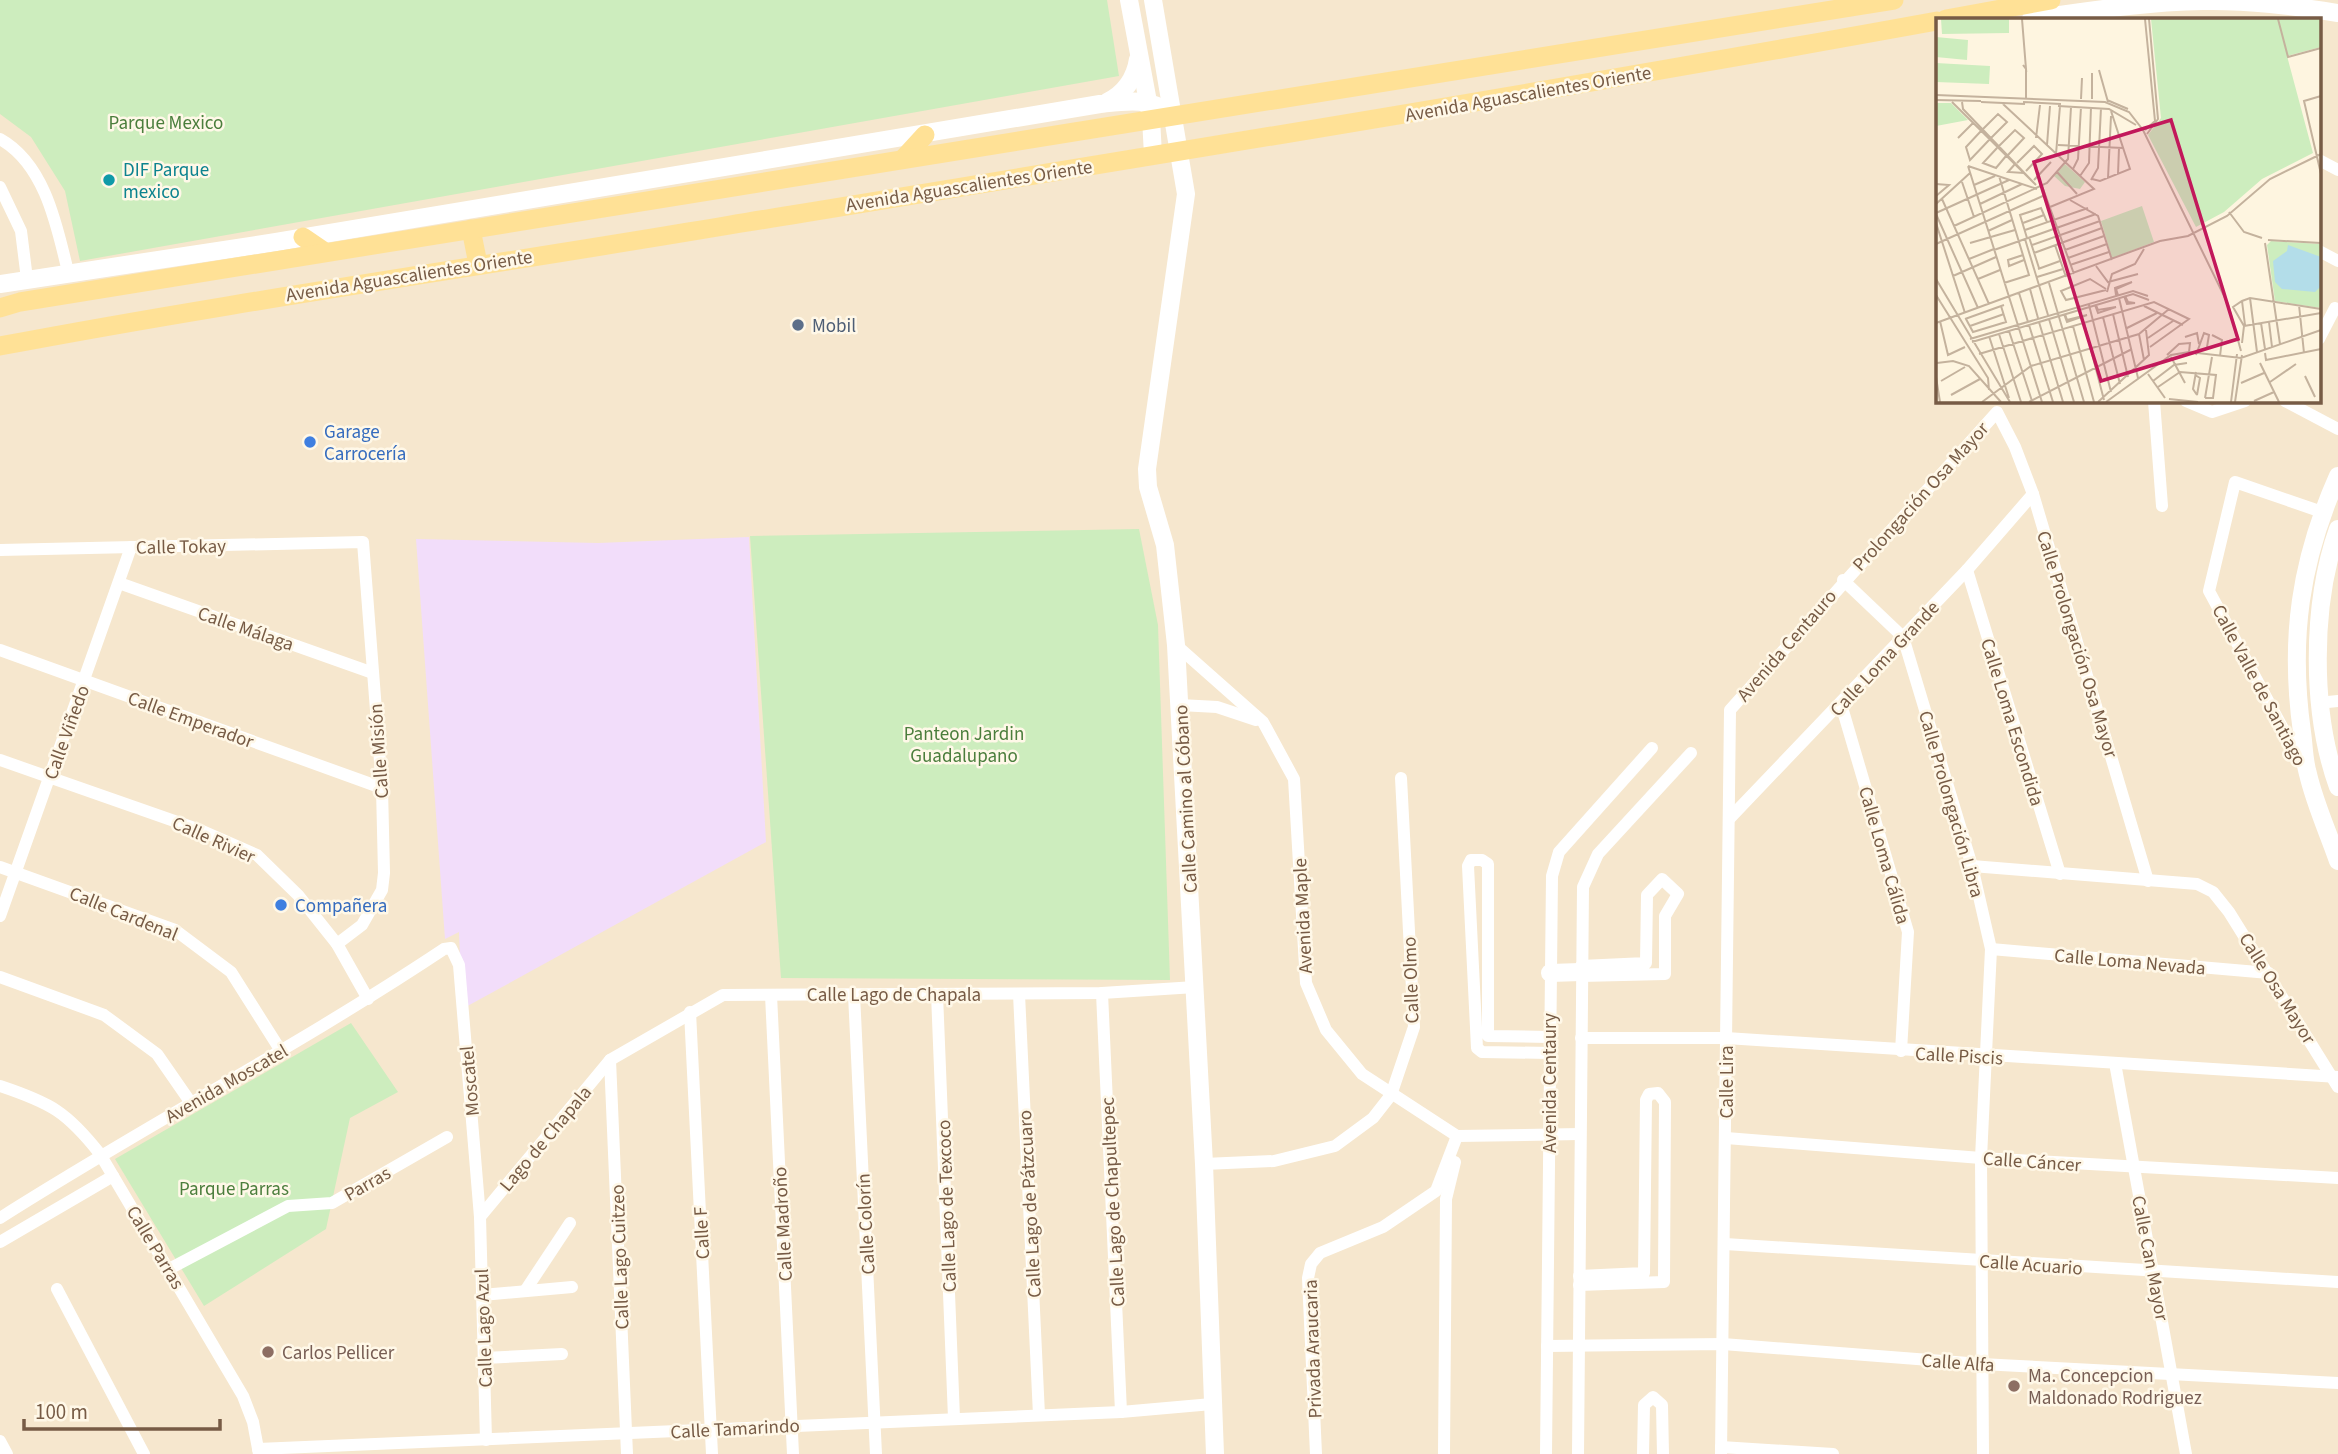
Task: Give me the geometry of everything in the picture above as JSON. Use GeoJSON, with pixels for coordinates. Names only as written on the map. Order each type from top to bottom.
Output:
{"type":"FeatureCollection","features":[{"type":"Feature","properties":{"kind":"main road","name":"Avenida Aguascalientes Oriente"},"geometry":{"type":"LineString","coordinates":[[0,307],[903,159],[1149,110],[1172,114],[1894,0]]}},
{"type":"Feature","properties":{"kind":"main road"},"geometry":{"type":"LineString","coordinates":[[1980,17],[2051,0]]}},
{"type":"Feature","properties":{"kind":"main road","name":"Avenida Aguascalientes Oriente"},"geometry":{"type":"LineString","coordinates":[[0,346],[478,264],[1592,83],[1936,21]]}},
{"type":"Feature","properties":{"kind":"main road"},"geometry":{"type":"LineString","coordinates":[[903,159],[925,135]]}},
{"type":"Feature","properties":{"kind":"main road"},"geometry":{"type":"LineString","coordinates":[[471,229],[478,264]]}},
{"type":"Feature","properties":{"kind":"main road"},"geometry":{"type":"LineString","coordinates":[[303,237],[325,252]]}},
{"type":"Feature","properties":{"kind":"street"},"geometry":{"type":"LineString","coordinates":[[1129,0],[1149,110],[1153,155]]}},
{"type":"Feature","properties":{"kind":"street","name":"Calle Camino al Cóbano"},"geometry":{"type":"LineString","coordinates":[[1153,0],[1176,151],[1185,182],[1185,207],[1147,470],[1148,487],[1164,545],[1177,645],[1204,1164],[1215,1454]]}},
{"type":"Feature","properties":{"kind":"street"},"geometry":{"type":"LineString","coordinates":[[2038,18],[2128,5],[2206,1],[2265,3],[2338,13]]}},
{"type":"Feature","properties":{"kind":"street"},"geometry":{"type":"LineString","coordinates":[[1100,104],[1114,98],[1126,88],[1138,59]]}},
{"type":"Feature","properties":{"kind":"street","name":"Avenida Aguascalientes Oriente"},"geometry":{"type":"LineString","coordinates":[[0,284],[303,237],[1100,104],[1149,110]]}},
{"type":"Feature","properties":{"kind":"street"},"geometry":{"type":"LineString","coordinates":[[0,139],[20,156],[43,189],[68,272]]}},
{"type":"Feature","properties":{"kind":"street"},"geometry":{"type":"LineString","coordinates":[[2320,161],[2338,170]]}},
{"type":"Feature","properties":{"kind":"street"},"geometry":{"type":"LineString","coordinates":[[0,187],[21,231],[27,279]]}},
{"type":"Feature","properties":{"kind":"street"},"geometry":{"type":"LineString","coordinates":[[2320,252],[2338,261]]}},
{"type":"Feature","properties":{"kind":"street"},"geometry":{"type":"LineString","coordinates":[[2320,336],[2327,315]]}},
{"type":"Feature","properties":{"kind":"street"},"geometry":{"type":"LineString","coordinates":[[2154,402],[2162,506]]}},
{"type":"Feature","properties":{"kind":"street"},"geometry":{"type":"LineString","coordinates":[[2188,402],[2212,412],[2242,402]]}},
{"type":"Feature","properties":{"kind":"street"},"geometry":{"type":"LineString","coordinates":[[2288,402],[2338,429]]}},
{"type":"Feature","properties":{"kind":"street","name":"Calle Prolongación Osa Mayor"},"geometry":{"type":"LineString","coordinates":[[1997,412],[2015,447],[2033,494],[2148,881]]}},
{"type":"Feature","properties":{"kind":"street","name":"Prolongación Osa Mayor"},"geometry":{"type":"LineString","coordinates":[[1843,580],[1997,412]]}},
{"type":"Feature","properties":{"kind":"street"},"geometry":{"type":"LineString","coordinates":[[2338,476],[2322,512],[2310,554],[2295,630],[2297,698],[2307,773],[2338,860]]}},
{"type":"Feature","properties":{"kind":"street","name":"Calle Valle de Santiago"},"geometry":{"type":"LineString","coordinates":[[2307,773],[2209,591],[2235,482],[2322,512]]}},
{"type":"Feature","properties":{"kind":"street","name":"Calle Loma Grande"},"geometry":{"type":"LineString","coordinates":[[1730,818],[1968,570],[2033,494]]}},
{"type":"Feature","properties":{"kind":"street"},"geometry":{"type":"LineString","coordinates":[[2338,529],[2332,545],[2320,620],[2318,703],[2330,765],[2338,787]]}},
{"type":"Feature","properties":{"kind":"street","name":"Calle Tokay"},"geometry":{"type":"LineString","coordinates":[[0,550],[363,542]]}},
{"type":"Feature","properties":{"kind":"street","name":"Calle Misión"},"geometry":{"type":"LineString","coordinates":[[337,944],[362,925],[382,890],[382,789],[363,542]]}},
{"type":"Feature","properties":{"kind":"street","name":"Calle Viñedo"},"geometry":{"type":"LineString","coordinates":[[0,916],[131,547]]}},
{"type":"Feature","properties":{"kind":"street","name":"Calle Loma Escondida"},"geometry":{"type":"LineString","coordinates":[[1968,570],[2060,874]]}},
{"type":"Feature","properties":{"kind":"street","name":"Calle Prolongación Libra"},"geometry":{"type":"LineString","coordinates":[[1843,580],[1903,637],[1972,866],[1991,949],[1981,1157],[1983,1454]]}},
{"type":"Feature","properties":{"kind":"street","name":"Avenida Centauro"},"geometry":{"type":"LineString","coordinates":[[1730,710],[1843,580]]}},
{"type":"Feature","properties":{"kind":"street","name":"Calle Málaga"},"geometry":{"type":"LineString","coordinates":[[118,583],[373,673]]}},
{"type":"Feature","properties":{"kind":"street","name":"Avenida Maple"},"geometry":{"type":"LineString","coordinates":[[1177,645],[1263,722],[1294,779],[1306,983],[1326,1030],[1362,1074],[1391,1095],[1461,1137]]}},
{"type":"Feature","properties":{"kind":"street","name":"Calle Emperador"},"geometry":{"type":"LineString","coordinates":[[0,650],[382,789]]}},
{"type":"Feature","properties":{"kind":"street"},"geometry":{"type":"LineString","coordinates":[[2318,703],[2338,701]]}},
{"type":"Feature","properties":{"kind":"street","name":"Calle Loma Cálida"},"geometry":{"type":"LineString","coordinates":[[1841,704],[1908,932],[1901,1051]]}},
{"type":"Feature","properties":{"kind":"street"},"geometry":{"type":"LineString","coordinates":[[1180,705],[1217,707],[1263,722]]}},
{"type":"Feature","properties":{"kind":"street","name":"Calle Lira"},"geometry":{"type":"LineString","coordinates":[[1721,1451],[1730,710]]}},
{"type":"Feature","properties":{"kind":"street","name":"Avenida Centaury"},"geometry":{"type":"LineString","coordinates":[[1546,1454],[1552,876],[1559,852],[1652,748]]}},
{"type":"Feature","properties":{"kind":"street","name":"Avenida Centaury"},"geometry":{"type":"LineString","coordinates":[[1578,1454],[1583,887],[1588,870],[1598,854],[1691,753]]}},
{"type":"Feature","properties":{"kind":"street","name":"Calle Rivier"},"geometry":{"type":"LineString","coordinates":[[0,760],[200,830],[257,855],[298,895],[337,944],[368,999]]}},
{"type":"Feature","properties":{"kind":"street","name":"Calle Olmo"},"geometry":{"type":"LineString","coordinates":[[1204,1164],[1274,1161],[1335,1146],[1373,1118],[1391,1095],[1414,1027],[1401,778]]}},
{"type":"Feature","properties":{"kind":"street"},"geometry":{"type":"LineString","coordinates":[[1549,1037],[1488,1036],[1488,864],[1482,860],[1471,860],[1468,866],[1477,1048],[1482,1052],[1550,1053]]}},
{"type":"Feature","properties":{"kind":"street"},"geometry":{"type":"LineString","coordinates":[[1972,866],[2148,881]]}},
{"type":"Feature","properties":{"kind":"street","name":"Calle Cardenal"},"geometry":{"type":"LineString","coordinates":[[0,867],[176,930],[231,972],[281,1051]]}},
{"type":"Feature","properties":{"kind":"street"},"geometry":{"type":"LineString","coordinates":[[1550,973],[1646,963],[1647,895],[1662,879],[1678,894],[1664,916],[1665,974],[1581,971]]}},
{"type":"Feature","properties":{"kind":"street","name":"Calle Osa Mayor"},"geometry":{"type":"LineString","coordinates":[[2148,881],[2197,884],[2213,892],[2269,973],[2336,1081]]}},
{"type":"Feature","properties":{"kind":"street","name":"Avenida Moscatel"},"geometry":{"type":"LineString","coordinates":[[0,1218],[100,1154],[281,1051],[444,949],[451,948]]}},
{"type":"Feature","properties":{"kind":"street","name":"Moscatel"},"geometry":{"type":"LineString","coordinates":[[451,948],[459,965],[480,1217]]}},
{"type":"Feature","properties":{"kind":"street","name":"Calle Loma Nevada"},"geometry":{"type":"LineString","coordinates":[[1991,949],[2269,973]]}},
{"type":"Feature","properties":{"kind":"street"},"geometry":{"type":"LineString","coordinates":[[0,977],[104,1015],[157,1054],[191,1103]]}},
{"type":"Feature","properties":{"kind":"street","name":"Calle Lago de Chapala"},"geometry":{"type":"LineString","coordinates":[[611,1060],[723,995],[1102,993],[1195,987]]}},
{"type":"Feature","properties":{"kind":"street","name":"Calle Lago de Chapultepec"},"geometry":{"type":"LineString","coordinates":[[1102,993],[1121,1412]]}},
{"type":"Feature","properties":{"kind":"street","name":"Calle Lago de Texcoco"},"geometry":{"type":"LineString","coordinates":[[937,994],[954,1418]]}},
{"type":"Feature","properties":{"kind":"street","name":"Calle Lago de Pátzcuaro"},"geometry":{"type":"LineString","coordinates":[[1019,994],[1039,1415]]}},
{"type":"Feature","properties":{"kind":"street","name":"Calle Madroño"},"geometry":{"type":"LineString","coordinates":[[771,995],[793,1454]]}},
{"type":"Feature","properties":{"kind":"street","name":"Calle Colorín"},"geometry":{"type":"LineString","coordinates":[[854,995],[876,1454]]}},
{"type":"Feature","properties":{"kind":"street","name":"Calle F"},"geometry":{"type":"LineString","coordinates":[[690,1012],[712,1454]]}},
{"type":"Feature","properties":{"kind":"street","name":"Calle Piscis"},"geometry":{"type":"LineString","coordinates":[[1581,1038],[1726,1038],[2115,1063],[2336,1081]]}},
{"type":"Feature","properties":{"kind":"street","name":"Lago de Chapala"},"geometry":{"type":"LineString","coordinates":[[480,1217],[611,1060]]}},
{"type":"Feature","properties":{"kind":"street","name":"Calle Lago Cuitzeo"},"geometry":{"type":"LineString","coordinates":[[611,1060],[627,1454]]}},
{"type":"Feature","properties":{"kind":"street","name":"Calle Can Mayor"},"geometry":{"type":"LineString","coordinates":[[2115,1063],[2186,1454]]}},
{"type":"Feature","properties":{"kind":"street","name":"Calle Parras"},"geometry":{"type":"LineString","coordinates":[[0,1086],[40,1099],[76,1123],[100,1154],[243,1395],[258,1452]]}},
{"type":"Feature","properties":{"kind":"street"},"geometry":{"type":"LineString","coordinates":[[1658,1093],[1665,1102],[1664,1282],[1579,1280],[1644,1273],[1646,1100],[1649,1094],[1658,1093]]}},
{"type":"Feature","properties":{"kind":"street"},"geometry":{"type":"LineString","coordinates":[[1444,1454],[1441,1195],[1461,1137],[1580,1134]]}},
{"type":"Feature","properties":{"kind":"street","name":"Parras"},"geometry":{"type":"LineString","coordinates":[[169,1269],[288,1206],[332,1203],[447,1137]]}},
{"type":"Feature","properties":{"kind":"street","name":"Calle Cáncer"},"geometry":{"type":"LineString","coordinates":[[1726,1138],[1981,1157],[2338,1178]]}},
{"type":"Feature","properties":{"kind":"street"},"geometry":{"type":"LineString","coordinates":[[0,1242],[113,1176]]}},
{"type":"Feature","properties":{"kind":"street","name":"Privada Araucaria"},"geometry":{"type":"LineString","coordinates":[[1316,1454],[1308,1278],[1311,1264],[1320,1253],[1383,1227],[1441,1195]]}},
{"type":"Feature","properties":{"kind":"street","name":"Calle Lago Azul"},"geometry":{"type":"LineString","coordinates":[[480,1217],[486,1440]]}},
{"type":"Feature","properties":{"kind":"street"},"geometry":{"type":"LineString","coordinates":[[524,1291],[570,1223]]}},
{"type":"Feature","properties":{"kind":"street","name":"Calle Acuario"},"geometry":{"type":"LineString","coordinates":[[1725,1244],[2338,1282]]}},
{"type":"Feature","properties":{"kind":"street"},"geometry":{"type":"LineString","coordinates":[[482,1295],[572,1287]]}},
{"type":"Feature","properties":{"kind":"street"},"geometry":{"type":"LineString","coordinates":[[57,1289],[144,1454]]}},
{"type":"Feature","properties":{"kind":"street","name":"Calle Alfa"},"geometry":{"type":"LineString","coordinates":[[1547,1346],[1723,1344],[1981,1364],[2338,1383]]}},
{"type":"Feature","properties":{"kind":"street"},"geometry":{"type":"LineString","coordinates":[[484,1358],[562,1354]]}},
{"type":"Feature","properties":{"kind":"street"},"geometry":{"type":"LineString","coordinates":[[1643,1454],[1644,1405],[1653,1398],[1662,1405],[1663,1454]]}},
{"type":"Feature","properties":{"kind":"street","name":"Calle Tamarindo"},"geometry":{"type":"LineString","coordinates":[[258,1452],[355,1450],[626,1433],[1121,1412],[1212,1404]]}},
{"type":"Feature","properties":{"kind":"street"},"geometry":{"type":"LineString","coordinates":[[0,1441],[7,1454]]}},
{"type":"Feature","properties":{"kind":"street"},"geometry":{"type":"LineString","coordinates":[[1721,1451],[1833,1454]]}},
{"type":"Feature","properties":{"kind":"shaded area"},"geometry":{"type":"Polygon","coordinates":[[[0,0],[2338,0],[2338,1454],[0,1454],[0,0]]]}},
{"type":"Feature","properties":{"kind":"shaded area"},"geometry":{"type":"Polygon","coordinates":[[[749,537],[766,842],[462,1009],[459,932],[445,939],[416,539],[598,543],[749,537]]]}},
{"type":"Feature","properties":{"kind":"green space","name":"Parque Mexico"},"geometry":{"type":"Polygon","coordinates":[[[0,0],[1107,0],[1119,76],[80,261],[65,191],[31,137],[0,114],[0,0]]]}},
{"type":"Feature","properties":{"kind":"green space","name":"Panteon Jardin Guadalupano"},"geometry":{"type":"Polygon","coordinates":[[[1139,529],[1158,625],[1170,980],[781,978],[750,536],[1139,529]]]}},
{"type":"Feature","properties":{"kind":"green space","name":"Parque Parras"},"geometry":{"type":"Polygon","coordinates":[[[351,1023],[398,1092],[350,1118],[326,1229],[204,1306],[115,1159],[351,1023]]]}},
{"type":"Feature","properties":{"kind":"place","name":"DIF Parque mexico"},"geometry":{"type":"Point","coordinates":[109,180]}},
{"type":"Feature","properties":{"kind":"place","name":"Mobil"},"geometry":{"type":"Point","coordinates":[798,325]}},
{"type":"Feature","properties":{"kind":"place","name":"Garage Carrocería"},"geometry":{"type":"Point","coordinates":[310,442]}},
{"type":"Feature","properties":{"kind":"place","name":"Compañera"},"geometry":{"type":"Point","coordinates":[281,905]}},
{"type":"Feature","properties":{"kind":"place","name":"Carlos Pellicer"},"geometry":{"type":"Point","coordinates":[268,1352]}},
{"type":"Feature","properties":{"kind":"place","name":"Ma. Concepcion Maldonado Rodriguez"},"geometry":{"type":"Point","coordinates":[2014,1386]}}]}
